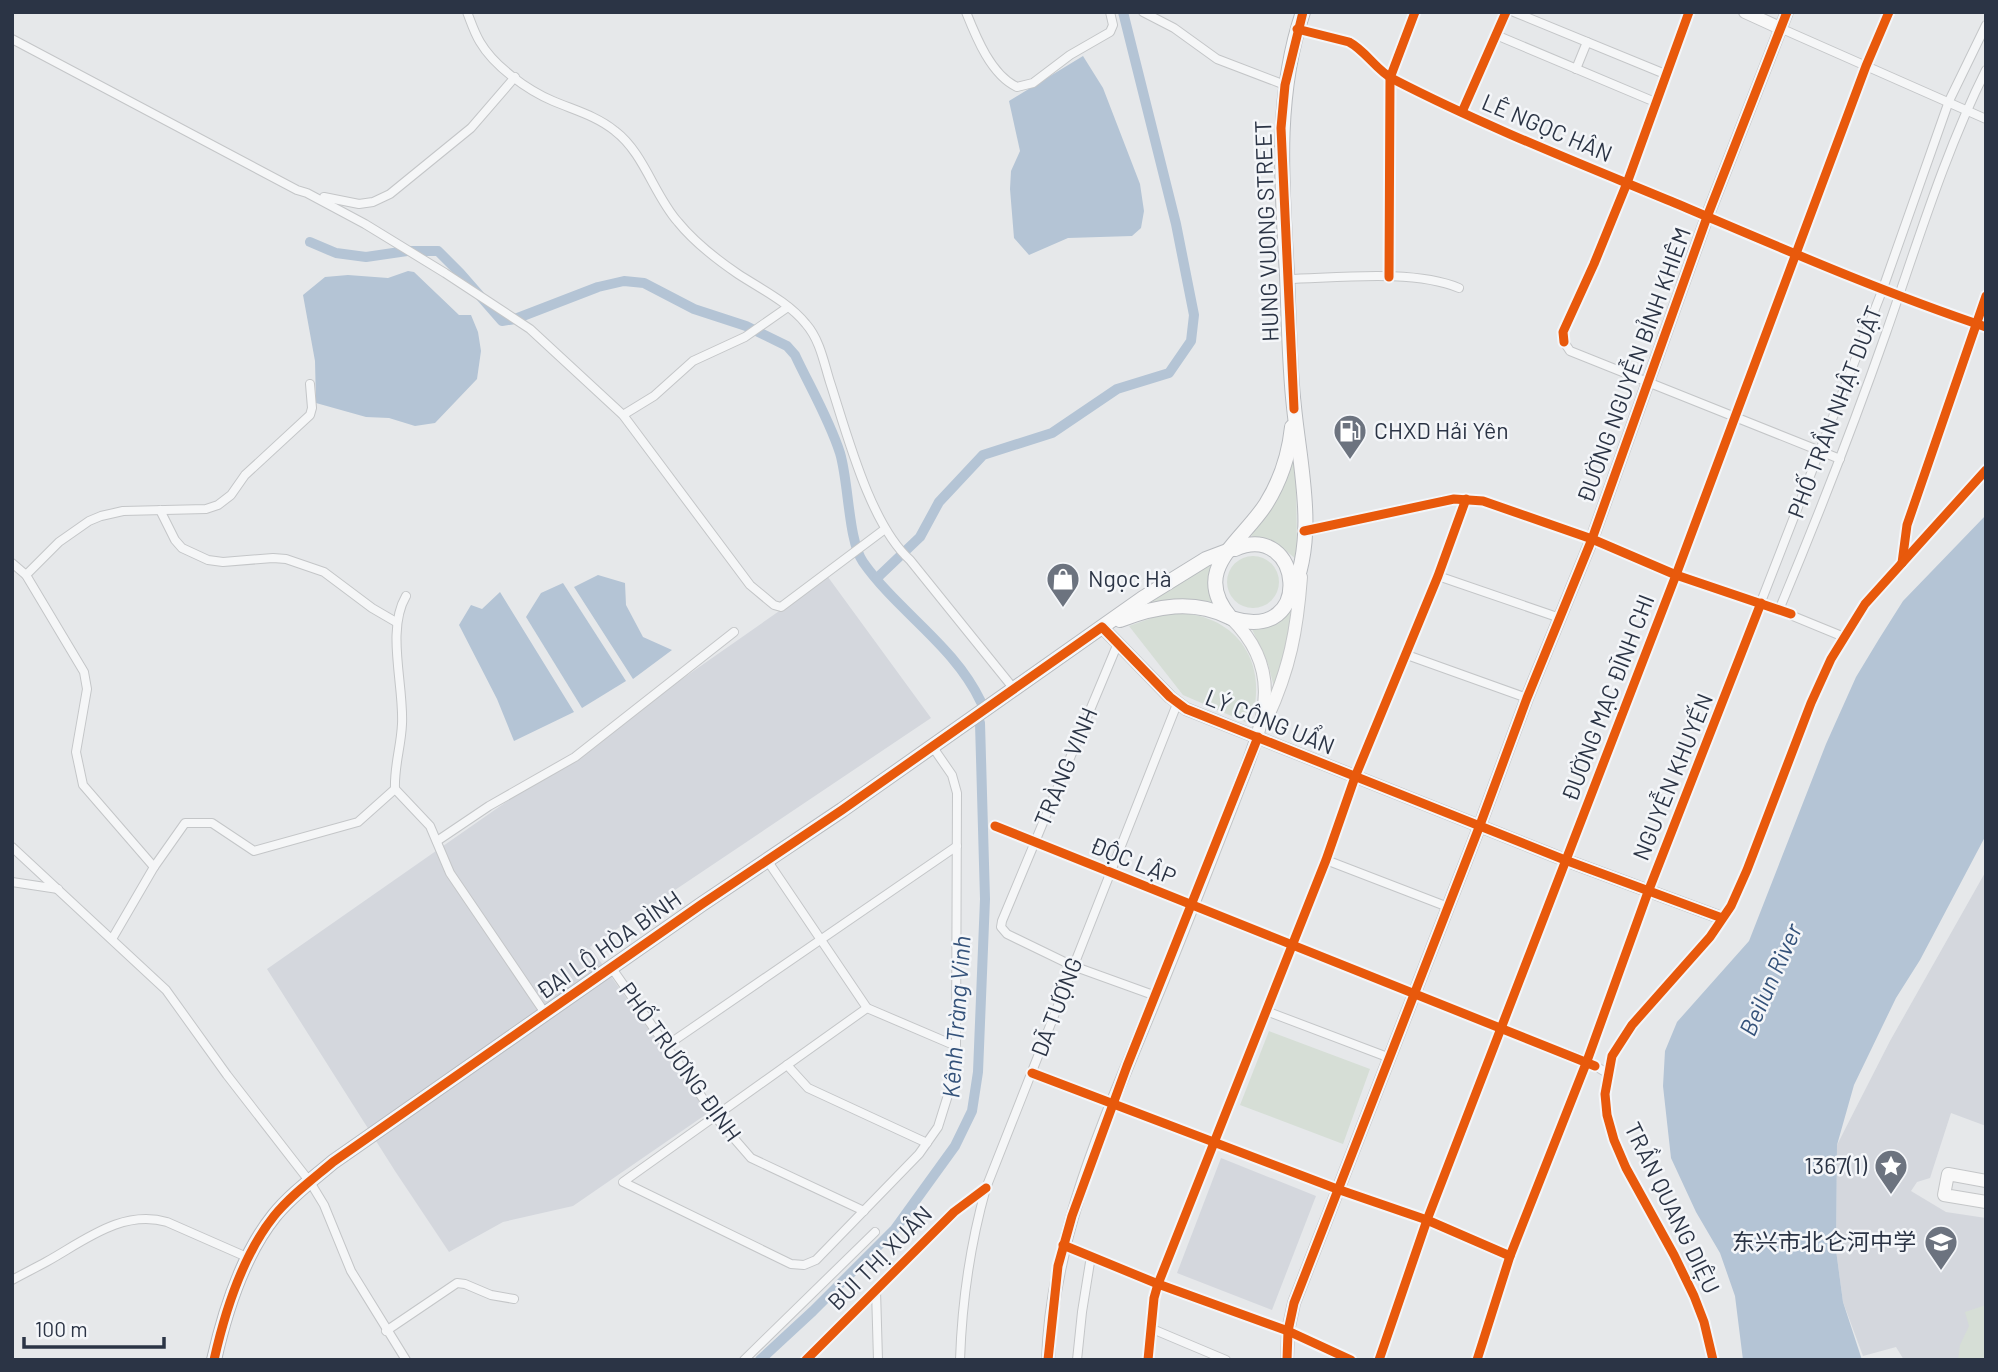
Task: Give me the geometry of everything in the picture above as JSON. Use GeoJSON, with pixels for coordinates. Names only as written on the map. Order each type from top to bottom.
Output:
{"type":"FeatureCollection","features":[{"type":"Feature","properties":{"kind":"highway","name":"HUNG VUONG STREET"},"geometry":{"type":"LineString","coordinates":[[1294,409],[1281,139],[1285,85],[1303,12]]}},
{"type":"Feature","properties":{"kind":"highway"},"geometry":{"type":"LineString","coordinates":[[1231,618],[1216,597],[1215,572],[1258,515],[1283,469],[1294,409]]}},
{"type":"Feature","properties":{"kind":"highway"},"geometry":{"type":"LineString","coordinates":[[1102,627],[1145,611],[1173,606],[1196,607],[1255,623],[1266,621],[1285,606],[1303,554],[1303,470],[1294,409]]}},
{"type":"Feature","properties":{"kind":"highway"},"geometry":{"type":"LineString","coordinates":[[1102,627],[1206,559],[1258,515]]}},
{"type":"Feature","properties":{"kind":"highway"},"geometry":{"type":"LineString","coordinates":[[1206,559],[1257,544],[1269,548],[1281,555],[1288,566],[1292,588]]}},
{"type":"Feature","properties":{"kind":"highway","name":"ĐẠI LỘ HÒA BÌNH"},"geometry":{"type":"LineString","coordinates":[[214,1360],[231,1298],[249,1258],[273,1218],[310,1182],[362,1141],[1102,627]]}},
{"type":"Feature","properties":{"kind":"street"},"geometry":{"type":"LineString","coordinates":[[467,12],[486,50],[515,77],[540,95],[595,118],[615,130],[633,150],[669,212],[692,238],[716,259],[788,307],[813,333],[853,451],[885,528],[900,552],[910,560],[1014,689]]}},
{"type":"Feature","properties":{"kind":"street"},"geometry":{"type":"LineString","coordinates":[[966,12],[996,68],[1017,88],[1033,83],[1070,55],[1110,32],[1113,25],[1110,12]]}},
{"type":"Feature","properties":{"kind":"street"},"geometry":{"type":"LineString","coordinates":[[1143,12],[1174,28],[1217,59],[1285,85]]}},
{"type":"Feature","properties":{"kind":"street"},"geometry":{"type":"LineString","coordinates":[[1389,277],[1390,78],[1415,12]]}},
{"type":"Feature","properties":{"kind":"street"},"geometry":{"type":"LineString","coordinates":[[1462,112],[1506,12]]}},
{"type":"Feature","properties":{"kind":"street"},"geometry":{"type":"LineString","coordinates":[[1514,12],[1665,74]]}},
{"type":"Feature","properties":{"kind":"street"},"geometry":{"type":"LineString","coordinates":[[1689,12],[1627,183],[1563,332],[1564,342],[1570,351],[1840,459]]}},
{"type":"Feature","properties":{"kind":"street"},"geometry":{"type":"LineString","coordinates":[[1745,12],[1986,119]]}},
{"type":"Feature","properties":{"kind":"street","name":"ĐƯỜNG NGUYỄN BỈNH KHIÊM"},"geometry":{"type":"LineString","coordinates":[[1287,1360],[1287,1331],[1294,1303],[1527,698],[1592,539],[1707,217],[1787,12]]}},
{"type":"Feature","properties":{"kind":"street","name":"ĐƯỜNG MẠC ĐĨNH CHI"},"geometry":{"type":"LineString","coordinates":[[1379,1360],[1427,1220],[1676,575],[1866,65],[1889,12]]}},
{"type":"Feature","properties":{"kind":"street","name":"PHỐ TRẦN NHẬT DUẬT"},"geometry":{"type":"LineString","coordinates":[[1761,603],[1882,290],[1948,102],[1986,25]]}},
{"type":"Feature","properties":{"kind":"street","name":"LÊ NGỌC HÂN"},"geometry":{"type":"LineString","coordinates":[[1297,29],[1357,46],[1390,78],[1462,112],[1794,255],[1899,297],[1986,327]]}},
{"type":"Feature","properties":{"kind":"street"},"geometry":{"type":"LineString","coordinates":[[1496,35],[1655,102]]}},
{"type":"Feature","properties":{"kind":"street"},"geometry":{"type":"LineString","coordinates":[[12,39],[297,190],[359,204],[373,202],[390,194],[471,128],[515,77]]}},
{"type":"Feature","properties":{"kind":"street"},"geometry":{"type":"LineString","coordinates":[[1576,69],[1587,42]]}},
{"type":"Feature","properties":{"kind":"street","name":"PHỐ TRẦN NHẬT DUẬT"},"geometry":{"type":"LineString","coordinates":[[1779,610],[1840,459],[1967,110],[1986,70]]}},
{"type":"Feature","properties":{"kind":"street"},"geometry":{"type":"LineString","coordinates":[[307,192],[450,276],[530,329],[623,415],[750,585],[774,606],[781,607],[885,528]]}},
{"type":"Feature","properties":{"kind":"street"},"geometry":{"type":"LineString","coordinates":[[1287,279],[1389,277],[1426,279],[1459,288]]}},
{"type":"Feature","properties":{"kind":"street"},"geometry":{"type":"LineString","coordinates":[[1902,563],[1907,525],[1986,296]]}},
{"type":"Feature","properties":{"kind":"street"},"geometry":{"type":"LineString","coordinates":[[623,415],[654,396],[693,361],[744,337],[788,307]]}},
{"type":"Feature","properties":{"kind":"street"},"geometry":{"type":"LineString","coordinates":[[26,575],[60,542],[89,521],[123,511],[206,509],[226,499],[245,475],[310,415],[310,384]]}},
{"type":"Feature","properties":{"kind":"street"},"geometry":{"type":"LineString","coordinates":[[1607,1073],[1612,1056],[1632,1025],[1710,937],[1723,918],[1747,870],[1811,703],[1844,637],[1865,604],[1986,470]]}},
{"type":"Feature","properties":{"kind":"street"},"geometry":{"type":"LineString","coordinates":[[1304,531],[1454,499],[1483,501],[1592,539],[1676,575],[1761,603],[1844,637]]}},
{"type":"Feature","properties":{"kind":"street"},"geometry":{"type":"LineString","coordinates":[[1147,1360],[1158,1284],[1326,860],[1354,777],[1438,576],[1466,499]]}},
{"type":"Feature","properties":{"kind":"street"},"geometry":{"type":"LineString","coordinates":[[159,510],[182,548],[208,560],[223,562],[286,559],[324,572],[372,608],[397,622]]}},
{"type":"Feature","properties":{"kind":"street"},"geometry":{"type":"LineString","coordinates":[[1048,1360],[1053,1295],[1063,1245],[1114,1102],[1258,737],[1277,696],[1297,627],[1303,554]]}},
{"type":"Feature","properties":{"kind":"street"},"geometry":{"type":"LineString","coordinates":[[12,563],[26,575],[84,672],[87,688],[76,752],[83,785],[154,867]]}},
{"type":"Feature","properties":{"kind":"street"},"geometry":{"type":"LineString","coordinates":[[1438,576],[1560,618]]}},
{"type":"Feature","properties":{"kind":"street"},"geometry":{"type":"LineString","coordinates":[[1292,588],[1297,627]]}},
{"type":"Feature","properties":{"kind":"street"},"geometry":{"type":"LineString","coordinates":[[406,596],[397,622],[402,693],[400,743],[394,768],[395,789],[430,826],[450,873],[545,1013]]}},
{"type":"Feature","properties":{"kind":"street","name":"NGUYỄN KHUYẾN"},"geometry":{"type":"LineString","coordinates":[[1477,1360],[1510,1256],[1761,603]]}},
{"type":"Feature","properties":{"kind":"street"},"geometry":{"type":"LineString","coordinates":[[1231,618],[1251,643],[1263,673],[1265,705],[1258,737]]}},
{"type":"Feature","properties":{"kind":"street","name":"LÝ CÔNG UẨN"},"geometry":{"type":"LineString","coordinates":[[1102,627],[1177,704],[1565,860],[1723,918]]}},
{"type":"Feature","properties":{"kind":"street"},"geometry":{"type":"LineString","coordinates":[[437,841],[489,806],[575,757],[734,632]]}},
{"type":"Feature","properties":{"kind":"street","name":"TRÀNG VINH"},"geometry":{"type":"LineString","coordinates":[[1118,643],[1001,927],[1007,934],[1073,966],[1156,996]]}},
{"type":"Feature","properties":{"kind":"street"},"geometry":{"type":"LineString","coordinates":[[1406,655],[1527,698]]}},
{"type":"Feature","properties":{"kind":"street","name":"DÃ TƯỢNG"},"geometry":{"type":"LineString","coordinates":[[960,1360],[961,1318],[970,1251],[986,1188],[1177,704]]}},
{"type":"Feature","properties":{"kind":"street"},"geometry":{"type":"LineString","coordinates":[[867,1008],[623,1182],[791,1264],[804,1265],[816,1259],[927,1143],[938,1127],[948,1095],[956,1046],[957,793],[952,775],[932,746]]}},
{"type":"Feature","properties":{"kind":"street"},"geometry":{"type":"LineString","coordinates":[[112,939],[154,867],[185,824],[212,822],[254,851],[358,822],[395,789]]}},
{"type":"Feature","properties":{"kind":"street","name":"ĐỘC LẬP"},"geometry":{"type":"LineString","coordinates":[[995,826],[1500,1029],[1587,1061],[1607,1073]]}},
{"type":"Feature","properties":{"kind":"street"},"geometry":{"type":"LineString","coordinates":[[666,1046],[957,846]]}},
{"type":"Feature","properties":{"kind":"street"},"geometry":{"type":"LineString","coordinates":[[12,847],[166,990],[227,1075],[310,1182],[324,1205],[352,1271],[406,1360]]}},
{"type":"Feature","properties":{"kind":"street"},"geometry":{"type":"LineString","coordinates":[[767,860],[867,1008],[956,1046]]}},
{"type":"Feature","properties":{"kind":"street"},"geometry":{"type":"LineString","coordinates":[[1326,860],[1448,907]]}},
{"type":"Feature","properties":{"kind":"street"},"geometry":{"type":"LineString","coordinates":[[12,882],[58,889]]}},
{"type":"Feature","properties":{"kind":"street","name":"PHỐ TRƯƠNG ĐỊNH"},"geometry":{"type":"LineString","coordinates":[[611,967],[715,1116],[751,1158],[864,1211]]}},
{"type":"Feature","properties":{"kind":"street"},"geometry":{"type":"LineString","coordinates":[[1266,1011],[1390,1058]]}},
{"type":"Feature","properties":{"kind":"street"},"geometry":{"type":"LineString","coordinates":[[787,1065],[808,1088],[927,1143]]}},
{"type":"Feature","properties":{"kind":"street"},"geometry":{"type":"LineString","coordinates":[[1032,1073],[1337,1189],[1427,1220],[1510,1256]]}},
{"type":"Feature","properties":{"kind":"street","name":"TRẦN QUANG DIỆU"},"geometry":{"type":"LineString","coordinates":[[1607,1073],[1607,1115],[1614,1140],[1694,1296],[1704,1322],[1713,1360]]}},
{"type":"Feature","properties":{"kind":"street"},"geometry":{"type":"LineString","coordinates":[[1986,1181],[1948,1174],[1944,1195],[1986,1202]]}},
{"type":"Feature","properties":{"kind":"street","name":"BÙI THỊ XUÂN"},"geometry":{"type":"LineString","coordinates":[[806,1360],[954,1212],[986,1188]]}},
{"type":"Feature","properties":{"kind":"street"},"geometry":{"type":"LineString","coordinates":[[12,1280],[99,1231],[138,1219],[167,1222],[249,1258]]}},
{"type":"Feature","properties":{"kind":"street"},"geometry":{"type":"LineString","coordinates":[[744,1360],[875,1232]]}},
{"type":"Feature","properties":{"kind":"street"},"geometry":{"type":"LineString","coordinates":[[1063,1245],[1158,1284],[1287,1331],[1351,1360]]}},
{"type":"Feature","properties":{"kind":"street"},"geometry":{"type":"LineString","coordinates":[[1077,1360],[1091,1256]]}},
{"type":"Feature","properties":{"kind":"street"},"geometry":{"type":"LineString","coordinates":[[386,1331],[457,1283],[491,1295],[514,1299]]}},
{"type":"Feature","properties":{"kind":"street"},"geometry":{"type":"LineString","coordinates":[[876,1290],[878,1360]]}},
{"type":"Feature","properties":{"kind":"street"},"geometry":{"type":"LineString","coordinates":[[1150,1328],[1226,1360]]}},
{"type":"Feature","properties":{"kind":"shaded area"},"geometry":{"type":"Polygon","coordinates":[[[1293,458],[1296,458],[1297,560],[1284,549],[1251,536],[1282,490],[1293,458]]]}},
{"type":"Feature","properties":{"kind":"shaded area"},"geometry":{"type":"Polygon","coordinates":[[[1253,556],[1263,558],[1271,564],[1277,572],[1277,592],[1271,600],[1263,606],[1253,608],[1243,606],[1235,600],[1229,592],[1227,582],[1229,572],[1235,564],[1243,558],[1253,556]]]}},
{"type":"Feature","properties":{"kind":"shaded area"},"geometry":{"type":"Polygon","coordinates":[[[1211,561],[1209,575],[1212,602],[1181,599],[1144,605],[1211,561]]]}},
{"type":"Feature","properties":{"kind":"shaded area"},"geometry":{"type":"Polygon","coordinates":[[[828,577],[931,718],[590,947],[708,1113],[573,1206],[503,1222],[449,1252],[267,969],[828,577]]]}},
{"type":"Feature","properties":{"kind":"shaded area"},"geometry":{"type":"Polygon","coordinates":[[[1291,610],[1286,648],[1274,687],[1268,664],[1251,627],[1276,620],[1291,610]]]}},
{"type":"Feature","properties":{"kind":"shaded area"},"geometry":{"type":"Polygon","coordinates":[[[1183,613],[1204,617],[1221,625],[1236,636],[1246,650],[1253,666],[1256,684],[1250,724],[1183,695],[1129,626],[1160,615],[1183,613]]]}},
{"type":"Feature","properties":{"kind":"shaded area"},"geometry":{"type":"Polygon","coordinates":[[[1986,871],[1986,1126],[1951,1113],[1930,1178],[1917,1182],[1911,1191],[1946,1212],[1986,1218],[1986,1360],[1904,1360],[1896,1347],[1863,1356],[1843,1302],[1836,1250],[1837,1145],[1890,1041],[1986,871]]]}},
{"type":"Feature","properties":{"kind":"shaded area"},"geometry":{"type":"Polygon","coordinates":[[[1269,1031],[1370,1069],[1343,1144],[1240,1105],[1269,1031]]]}},
{"type":"Feature","properties":{"kind":"shaded area"},"geometry":{"type":"Polygon","coordinates":[[[1221,1158],[1316,1196],[1272,1310],[1177,1273],[1221,1158]]]}},
{"type":"Feature","properties":{"kind":"shaded area"},"geometry":{"type":"Polygon","coordinates":[[[1986,1305],[1986,1360],[1958,1360],[1960,1345],[1969,1326],[1965,1312],[1986,1305]]]}},
{"type":"Feature","properties":{"kind":"water"},"geometry":{"type":"Polygon","coordinates":[[[1083,56],[1103,88],[1140,184],[1144,211],[1141,228],[1132,236],[1068,238],[1029,255],[1014,238],[1011,171],[1020,151],[1009,101],[1083,56]]]}},
{"type":"Feature","properties":{"kind":"water"},"geometry":{"type":"Polygon","coordinates":[[[408,271],[414,272],[459,315],[471,315],[478,332],[481,351],[477,379],[435,423],[415,426],[389,418],[366,417],[316,403],[315,361],[303,295],[325,277],[348,275],[388,278],[408,271]]]}},
{"type":"Feature","properties":{"kind":"water","name":"Beilun River"},"geometry":{"type":"Polygon","coordinates":[[[1986,515],[1986,835],[1920,960],[1896,998],[1854,1085],[1837,1145],[1836,1250],[1843,1302],[1862,1360],[1743,1360],[1735,1296],[1720,1253],[1696,1212],[1671,1158],[1663,1086],[1665,1051],[1677,1022],[1749,941],[1826,744],[1856,677],[1903,601],[1986,515]]]}},
{"type":"Feature","properties":{"kind":"water"},"geometry":{"type":"Polygon","coordinates":[[[598,575],[625,583],[626,605],[643,637],[672,650],[633,679],[574,587],[598,575]]]}},
{"type":"Feature","properties":{"kind":"water"},"geometry":{"type":"Polygon","coordinates":[[[563,583],[626,681],[582,708],[526,617],[541,593],[563,583]]]}},
{"type":"Feature","properties":{"kind":"water"},"geometry":{"type":"Polygon","coordinates":[[[500,592],[574,712],[514,741],[497,699],[459,625],[471,605],[482,609],[500,592]]]}},
{"type":"Feature","properties":{"kind":"waterway"},"geometry":{"type":"LineString","coordinates":[[877,578],[920,537],[939,502],[983,455],[1052,433],[1117,389],[1169,373],[1191,341],[1194,315],[1176,224],[1123,12]]}},
{"type":"Feature","properties":{"kind":"waterway","name":"Kênh Tràng Vinh"},"geometry":{"type":"LineString","coordinates":[[310,242],[336,253],[366,257],[407,251],[438,251],[502,321],[515,319],[598,287],[624,281],[644,283],[694,309],[746,326],[787,346],[795,355],[819,403],[840,453],[854,540],[863,562],[892,597],[956,663],[981,702]]}},
{"type":"Feature","properties":{"kind":"waterway","name":"Kênh Tràng Vinh"},"geometry":{"type":"LineString","coordinates":[[760,1360],[895,1229],[955,1146],[972,1111],[978,1072],[985,899],[980,723]]}},
{"type":"Feature","properties":{"kind":"cycle path"},"geometry":{"type":"LineString","coordinates":[[1294,409],[1281,128],[1285,85],[1303,12]]}},
{"type":"Feature","properties":{"kind":"cycle path"},"geometry":{"type":"LineString","coordinates":[[1389,277],[1390,78],[1415,12]]}},
{"type":"Feature","properties":{"kind":"cycle path"},"geometry":{"type":"LineString","coordinates":[[1462,112],[1506,12]]}},
{"type":"Feature","properties":{"kind":"cycle path"},"geometry":{"type":"LineString","coordinates":[[1564,342],[1563,332],[1627,183],[1689,12]]}},
{"type":"Feature","properties":{"kind":"cycle path"},"geometry":{"type":"LineString","coordinates":[[1287,1360],[1288,1331],[1294,1303],[1527,698],[1592,539],[1707,217],[1787,12]]}},
{"type":"Feature","properties":{"kind":"cycle path"},"geometry":{"type":"LineString","coordinates":[[1379,1360],[1427,1220],[1676,575],[1866,66],[1889,12]]}},
{"type":"Feature","properties":{"kind":"cycle path"},"geometry":{"type":"LineString","coordinates":[[1297,29],[1349,42],[1393,79],[1533,144],[1829,268],[1986,327]]}},
{"type":"Feature","properties":{"kind":"cycle path"},"geometry":{"type":"LineString","coordinates":[[1902,563],[1907,525],[1986,296]]}},
{"type":"Feature","properties":{"kind":"cycle path"},"geometry":{"type":"LineString","coordinates":[[1713,1360],[1704,1322],[1694,1296],[1614,1140],[1605,1094],[1612,1056],[1632,1025],[1710,937],[1731,906],[1811,703],[1831,659],[1865,604],[1986,470]]}},
{"type":"Feature","properties":{"kind":"cycle path"},"geometry":{"type":"LineString","coordinates":[[1304,531],[1454,499],[1483,501],[1592,539],[1676,575],[1791,614]]}},
{"type":"Feature","properties":{"kind":"cycle path"},"geometry":{"type":"LineString","coordinates":[[1148,1360],[1154,1298],[1158,1284],[1466,499]]}},
{"type":"Feature","properties":{"kind":"cycle path"},"geometry":{"type":"LineString","coordinates":[[1477,1360],[1510,1256],[1761,603]]}},
{"type":"Feature","properties":{"kind":"cycle path"},"geometry":{"type":"LineString","coordinates":[[214,1360],[236,1285],[253,1248],[274,1216],[333,1162],[1102,627],[1170,697],[1186,709],[1565,860],[1722,918]]}},
{"type":"Feature","properties":{"kind":"cycle path"},"geometry":{"type":"LineString","coordinates":[[1048,1360],[1058,1266],[1072,1216],[1127,1066],[1258,737]]}},
{"type":"Feature","properties":{"kind":"cycle path"},"geometry":{"type":"LineString","coordinates":[[995,826],[1595,1066]]}},
{"type":"Feature","properties":{"kind":"cycle path"},"geometry":{"type":"LineString","coordinates":[[1032,1073],[1337,1189],[1427,1220],[1510,1256]]}},
{"type":"Feature","properties":{"kind":"cycle path"},"geometry":{"type":"LineString","coordinates":[[806,1360],[954,1212],[986,1188]]}},
{"type":"Feature","properties":{"kind":"cycle path"},"geometry":{"type":"LineString","coordinates":[[1063,1245],[1158,1284],[1288,1331],[1351,1360]]}},
{"type":"Feature","properties":{"kind":"place","name":"CHXD Hải Yên"},"geometry":{"type":"Point","coordinates":[1350,461]}},
{"type":"Feature","properties":{"kind":"place","name":"Ngọc Hà"},"geometry":{"type":"Point","coordinates":[1063,609]}},
{"type":"Feature","properties":{"kind":"place","name":"1367(1)"},"geometry":{"type":"Point","coordinates":[1891,1196]}},
{"type":"Feature","properties":{"kind":"place","name":"东兴市北仑河中学"},"geometry":{"type":"Point","coordinates":[1941,1272]}}]}
